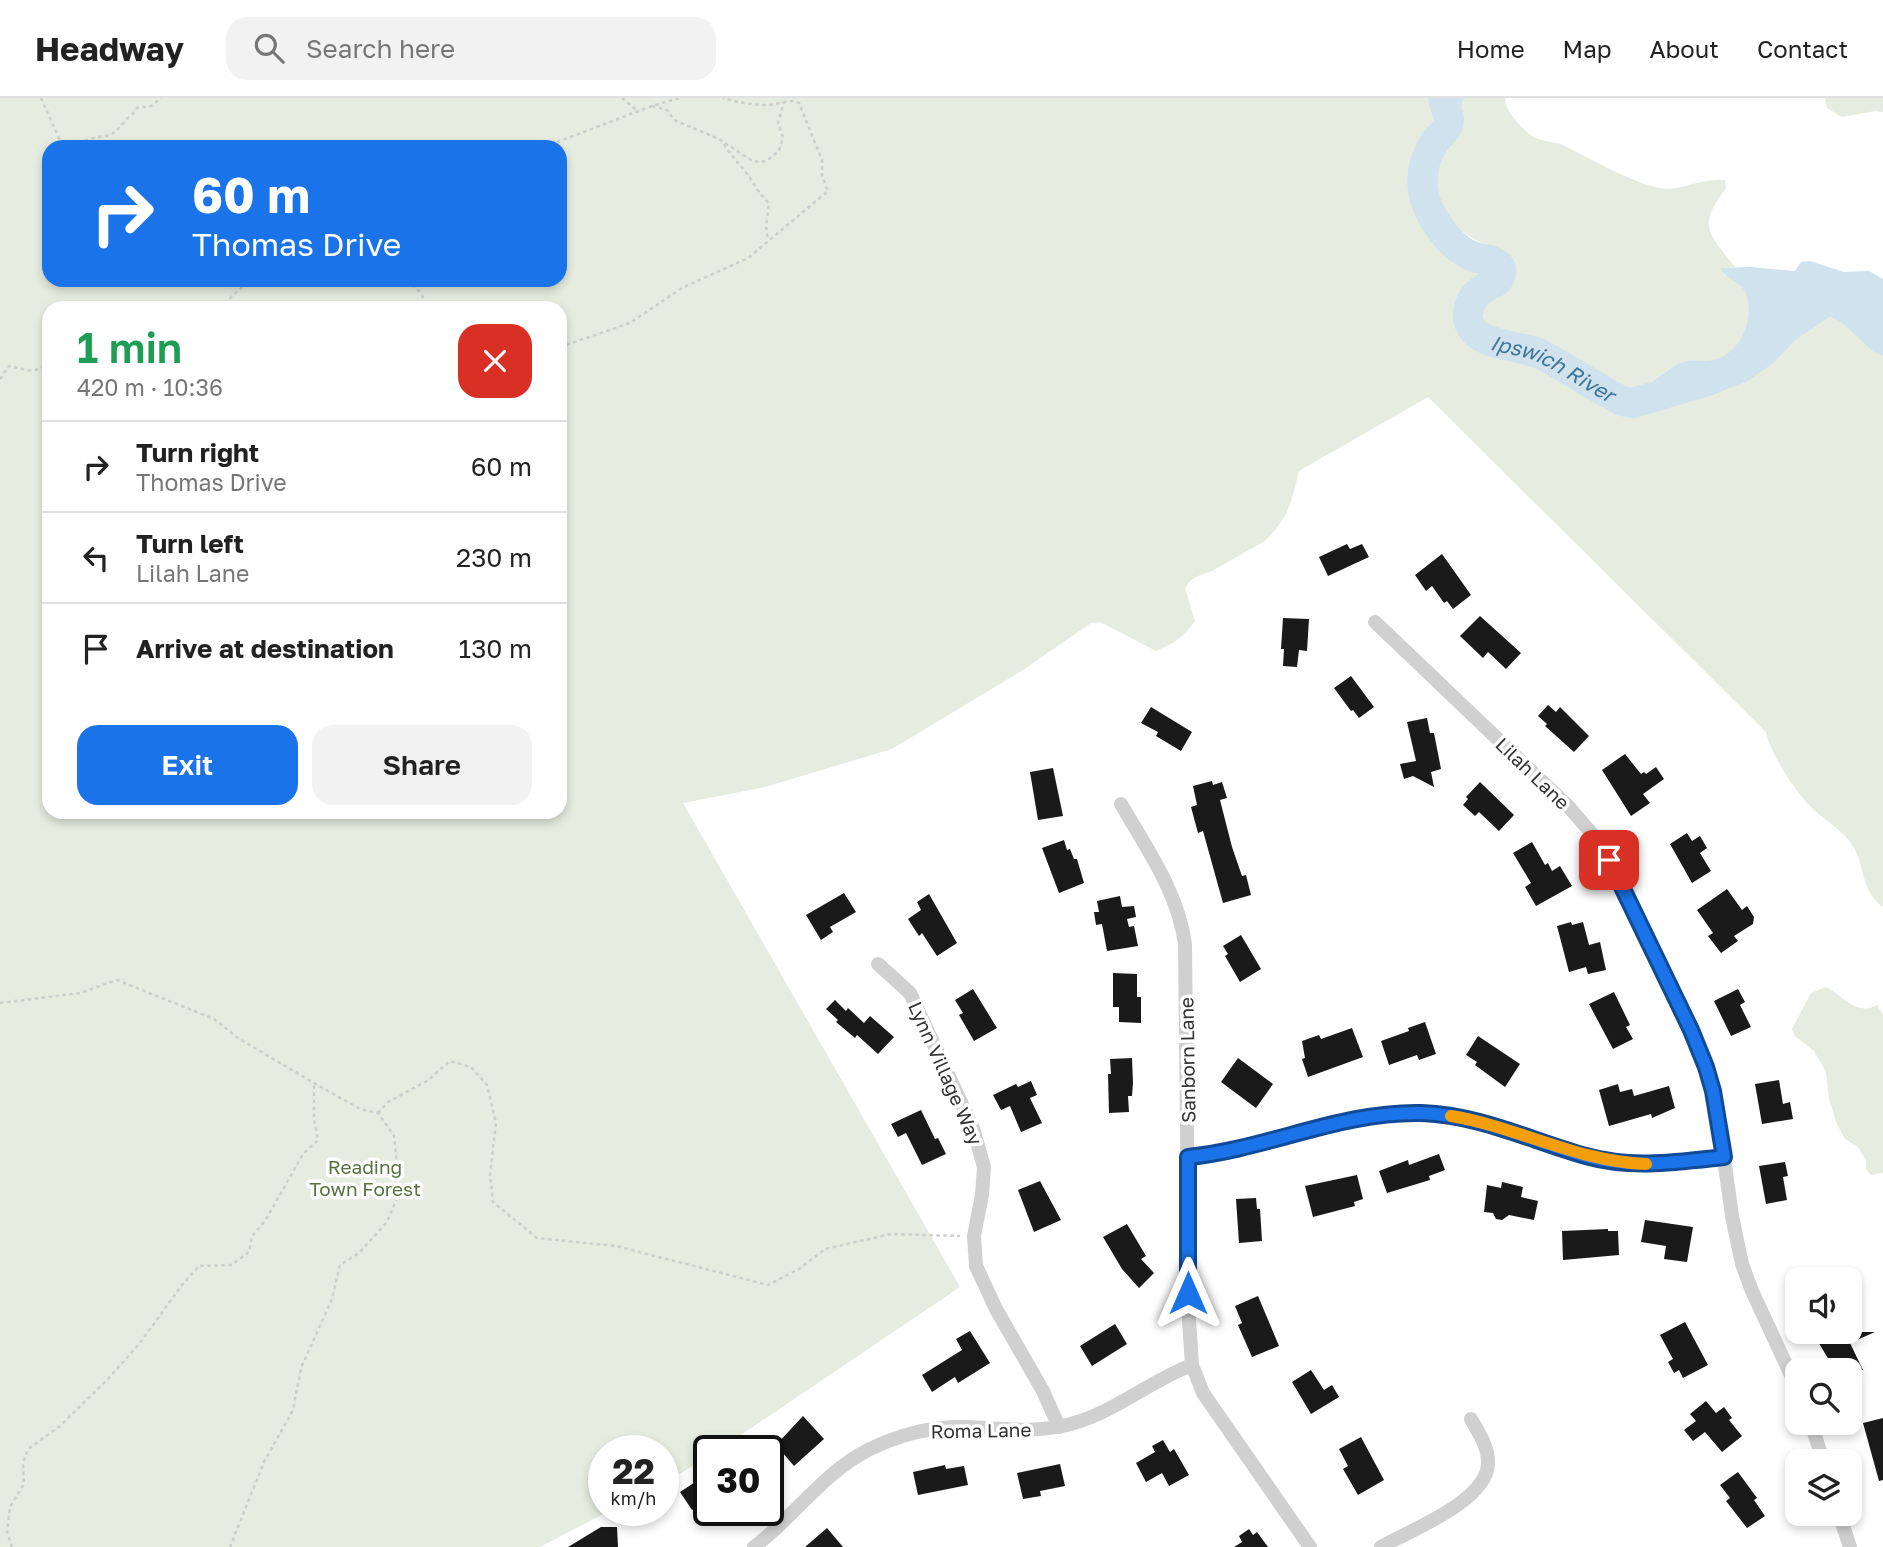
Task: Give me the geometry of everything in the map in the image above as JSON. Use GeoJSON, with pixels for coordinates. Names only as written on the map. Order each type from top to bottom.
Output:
{"type":"FeatureCollection","features":[{"type":"Feature","properties":{"kind":"street","name":"Lilah Lane"},"geometry":{"type":"LineString","coordinates":[[1374,622],[1569,807],[1599,842],[1618,877],[1706,1067],[1713,1091],[1732,1216],[1745,1272],[1785,1361]]}},
{"type":"Feature","properties":{"kind":"street","name":"Sanborn Lane"},"geometry":{"type":"LineString","coordinates":[[1121,804],[1169,888],[1182,929],[1186,957],[1189,1344],[1192,1365],[1203,1393],[1310,1547]]}},
{"type":"Feature","properties":{"kind":"street","name":"Lynn Village Way"},"geometry":{"type":"LineString","coordinates":[[878,964],[910,993],[978,1141],[984,1167],[974,1236],[974,1254],[979,1277],[1043,1391],[1059,1427]]}},
{"type":"Feature","properties":{"kind":"street"},"geometry":{"type":"LineString","coordinates":[[1188,1157],[1235,1151],[1352,1118],[1405,1113],[1469,1119],[1586,1156],[1619,1162],[1652,1164],[1724,1157]]}},
{"type":"Feature","properties":{"kind":"street","name":"Roma Lane"},"geometry":{"type":"LineString","coordinates":[[754,1547],[776,1530],[843,1466],[891,1439],[944,1427],[1017,1431],[1059,1427],[1094,1416],[1192,1365]]}},
{"type":"Feature","properties":{"kind":"street"},"geometry":{"type":"LineString","coordinates":[[1381,1547],[1465,1500],[1478,1488],[1487,1470],[1488,1458],[1471,1419]]}},
{"type":"Feature","properties":{"kind":"street"},"geometry":{"type":"LineString","coordinates":[[1843,1526],[1850,1547]]}},
{"type":"Feature","properties":{"kind":"path"},"geometry":{"type":"LineString","coordinates":[[41,98],[60,140]]}},
{"type":"Feature","properties":{"kind":"path"},"geometry":{"type":"LineString","coordinates":[[87,140],[111,135],[121,128],[137,108],[151,106],[161,98]]}},
{"type":"Feature","properties":{"kind":"path"},"geometry":{"type":"LineString","coordinates":[[622,98],[638,111]]}},
{"type":"Feature","properties":{"kind":"path"},"geometry":{"type":"LineString","coordinates":[[562,140],[679,98]]}},
{"type":"Feature","properties":{"kind":"path"},"geometry":{"type":"LineString","coordinates":[[567,345],[630,323],[682,288],[748,258],[828,191],[822,176],[822,160],[799,103],[791,99],[769,105],[747,104],[723,98]]}},
{"type":"Feature","properties":{"kind":"path"},"geometry":{"type":"LineString","coordinates":[[652,106],[667,110],[674,120],[722,142],[751,160],[766,161],[779,151],[783,137],[778,122],[784,102]]}},
{"type":"Feature","properties":{"kind":"path"},"geometry":{"type":"LineString","coordinates":[[722,142],[769,204],[766,227],[768,240]]}},
{"type":"Feature","properties":{"kind":"path"},"geometry":{"type":"LineString","coordinates":[[227,301],[242,287]]}},
{"type":"Feature","properties":{"kind":"path"},"geometry":{"type":"LineString","coordinates":[[415,287],[425,301]]}},
{"type":"Feature","properties":{"kind":"path"},"geometry":{"type":"LineString","coordinates":[[0,379],[9,366],[32,372],[42,368]]}},
{"type":"Feature","properties":{"kind":"path"},"geometry":{"type":"LineString","coordinates":[[0,1003],[80,993],[117,979],[214,1019],[249,1045],[359,1110],[378,1113],[394,1136],[396,1200],[387,1222],[359,1254],[340,1265],[332,1299],[301,1368],[293,1410],[264,1462],[230,1547]]}},
{"type":"Feature","properties":{"kind":"path"},"geometry":{"type":"LineString","coordinates":[[378,1113],[388,1101],[427,1080],[450,1061],[471,1067],[487,1085],[496,1123],[490,1174],[493,1202],[537,1238],[616,1246],[768,1285],[799,1269],[825,1249],[891,1234],[974,1236]]}},
{"type":"Feature","properties":{"kind":"path"},"geometry":{"type":"LineString","coordinates":[[12,1547],[7,1532],[10,1507],[24,1484],[23,1463],[28,1449],[60,1426],[108,1379],[199,1266],[231,1265],[249,1252],[252,1236],[265,1221],[303,1154],[318,1140],[314,1119],[314,1083]]}},
{"type":"Feature","properties":{"kind":"green space","name":"Reading Town Forest"},"geometry":{"type":"Polygon","coordinates":[[[0,98],[1443,98],[1449,119],[1446,131],[1436,141],[1423,169],[1438,216],[1449,237],[1466,253],[1489,260],[1501,268],[1493,282],[1472,299],[1481,337],[1540,355],[1622,401],[1639,403],[1654,395],[1707,381],[1739,369],[1763,352],[1786,328],[1831,300],[1849,309],[1883,340],[1883,907],[1870,893],[1853,846],[1799,793],[1779,762],[1766,732],[1428,397],[1299,471],[1285,516],[1265,541],[1190,581],[1185,588],[1195,621],[1182,636],[1168,646],[1156,651],[1106,625],[1091,623],[1023,670],[892,749],[765,787],[683,803],[960,1287],[741,1435],[693,1435],[693,1466],[679,1474],[679,1435],[588,1435],[588,1522],[540,1547],[0,1547],[0,98]]]}},
{"type":"Feature","properties":{"kind":"green space"},"geometry":{"type":"Polygon","coordinates":[[[1464,98],[1505,98],[1511,114],[1532,136],[1563,145],[1643,183],[1667,189],[1725,180],[1726,188],[1711,212],[1709,229],[1718,246],[1735,267],[1722,268],[1743,287],[1747,296],[1749,305],[1746,326],[1737,345],[1722,358],[1681,363],[1629,393],[1545,339],[1502,335],[1489,329],[1479,312],[1484,303],[1492,299],[1507,255],[1462,231],[1442,208],[1438,194],[1437,178],[1442,158],[1458,130],[1464,98]]]}},
{"type":"Feature","properties":{"kind":"green space"},"geometry":{"type":"Polygon","coordinates":[[[1825,98],[1883,98],[1883,112],[1842,117],[1827,108],[1825,98]]]}},
{"type":"Feature","properties":{"kind":"green space"},"geometry":{"type":"Polygon","coordinates":[[[1826,987],[1856,1007],[1870,1008],[1877,1005],[1883,1015],[1883,1173],[1871,1175],[1858,1147],[1845,1139],[1829,1099],[1826,1072],[1814,1051],[1795,1036],[1792,1029],[1811,993],[1826,987]]]}},
{"type":"Feature","properties":{"kind":"water"},"geometry":{"type":"Polygon","coordinates":[[[1443,98],[1464,98],[1458,130],[1443,155],[1439,170],[1441,202],[1452,222],[1460,230],[1469,238],[1504,253],[1514,263],[1516,270],[1508,292],[1488,301],[1481,308],[1479,315],[1489,329],[1501,335],[1527,334],[1545,339],[1630,393],[1682,362],[1723,357],[1738,344],[1747,325],[1746,294],[1721,268],[1751,267],[1795,271],[1801,262],[1810,261],[1844,272],[1869,271],[1883,279],[1883,340],[1849,309],[1831,300],[1786,328],[1763,352],[1740,368],[1633,403],[1622,401],[1542,355],[1487,340],[1475,332],[1469,323],[1468,313],[1474,297],[1495,281],[1501,268],[1493,261],[1468,254],[1449,239],[1431,214],[1423,190],[1422,178],[1428,154],[1449,123],[1443,98]]]}},
{"type":"Feature","properties":{"kind":"building"},"geometry":{"type":"Polygon","coordinates":[[[1347,544],[1350,549],[1362,544],[1369,557],[1328,576],[1319,557],[1347,544]]]}},
{"type":"Feature","properties":{"kind":"building"},"geometry":{"type":"Polygon","coordinates":[[[1442,554],[1471,595],[1453,609],[1447,601],[1444,603],[1432,586],[1426,591],[1415,575],[1442,554]]]}},
{"type":"Feature","properties":{"kind":"building"},"geometry":{"type":"Polygon","coordinates":[[[1480,616],[1521,653],[1506,669],[1488,652],[1483,658],[1460,636],[1480,616]]]}},
{"type":"Feature","properties":{"kind":"building"},"geometry":{"type":"Polygon","coordinates":[[[1283,618],[1309,619],[1307,651],[1299,650],[1297,667],[1283,666],[1283,618]]]}},
{"type":"Feature","properties":{"kind":"building"},"geometry":{"type":"Polygon","coordinates":[[[1351,676],[1374,707],[1359,718],[1334,688],[1351,676]]]}},
{"type":"Feature","properties":{"kind":"building"},"geometry":{"type":"Polygon","coordinates":[[[1548,705],[1556,712],[1560,707],[1589,736],[1574,752],[1545,726],[1547,724],[1538,716],[1548,705]]]}},
{"type":"Feature","properties":{"kind":"building"},"geometry":{"type":"Polygon","coordinates":[[[1151,707],[1192,732],[1181,751],[1156,736],[1158,732],[1141,723],[1151,707]]]}},
{"type":"Feature","properties":{"kind":"building"},"geometry":{"type":"Polygon","coordinates":[[[1427,718],[1430,733],[1434,733],[1441,769],[1431,772],[1434,787],[1413,776],[1404,779],[1400,764],[1416,761],[1407,722],[1427,718]]]}},
{"type":"Feature","properties":{"kind":"building"},"geometry":{"type":"Polygon","coordinates":[[[1625,754],[1641,774],[1646,774],[1656,767],[1664,779],[1643,794],[1650,803],[1631,816],[1602,770],[1625,754]]]}},
{"type":"Feature","properties":{"kind":"building"},"geometry":{"type":"Polygon","coordinates":[[[1053,768],[1063,816],[1038,820],[1030,772],[1053,768]]]}},
{"type":"Feature","properties":{"kind":"building"},"geometry":{"type":"Polygon","coordinates":[[[1212,781],[1213,785],[1222,782],[1227,798],[1220,800],[1232,847],[1242,876],[1246,875],[1251,895],[1223,903],[1203,831],[1198,833],[1191,807],[1197,805],[1193,786],[1212,781]]]}},
{"type":"Feature","properties":{"kind":"building"},"geometry":{"type":"Polygon","coordinates":[[[1480,782],[1514,815],[1499,831],[1479,812],[1475,816],[1463,805],[1468,799],[1466,797],[1480,782]]]}},
{"type":"Feature","properties":{"kind":"building"},"geometry":{"type":"Polygon","coordinates":[[[1687,833],[1692,841],[1700,836],[1707,848],[1700,853],[1711,871],[1692,883],[1670,844],[1687,833]]]}},
{"type":"Feature","properties":{"kind":"building"},"geometry":{"type":"Polygon","coordinates":[[[1064,840],[1067,850],[1070,849],[1074,859],[1077,859],[1084,883],[1059,893],[1042,848],[1064,840]]]}},
{"type":"Feature","properties":{"kind":"building"},"geometry":{"type":"Polygon","coordinates":[[[1532,842],[1545,865],[1548,863],[1552,871],[1560,866],[1572,886],[1536,906],[1525,887],[1531,883],[1513,853],[1532,842]]]}},
{"type":"Feature","properties":{"kind":"building"},"geometry":{"type":"Polygon","coordinates":[[[1727,889],[1742,910],[1747,906],[1754,917],[1753,924],[1734,936],[1738,941],[1721,953],[1708,936],[1713,933],[1697,910],[1727,889]]]}},
{"type":"Feature","properties":{"kind":"building"},"geometry":{"type":"Polygon","coordinates":[[[844,893],[856,912],[830,927],[833,932],[821,940],[806,915],[844,893]]]}},
{"type":"Feature","properties":{"kind":"building"},"geometry":{"type":"Polygon","coordinates":[[[929,894],[957,943],[937,956],[922,933],[919,936],[908,919],[921,910],[917,902],[929,894]]]}},
{"type":"Feature","properties":{"kind":"building"},"geometry":{"type":"Polygon","coordinates":[[[1120,896],[1122,907],[1134,906],[1136,917],[1127,919],[1129,927],[1134,926],[1138,946],[1107,951],[1102,924],[1096,925],[1094,912],[1099,912],[1097,901],[1120,896]]]}},
{"type":"Feature","properties":{"kind":"building"},"geometry":{"type":"Polygon","coordinates":[[[1571,922],[1572,925],[1583,922],[1589,945],[1600,942],[1606,970],[1588,974],[1586,967],[1569,972],[1557,926],[1571,922]]]}},
{"type":"Feature","properties":{"kind":"building"},"geometry":{"type":"Polygon","coordinates":[[[1241,935],[1261,969],[1240,982],[1225,956],[1228,954],[1223,946],[1241,935]]]}},
{"type":"Feature","properties":{"kind":"building"},"geometry":{"type":"Polygon","coordinates":[[[1113,973],[1137,974],[1137,997],[1141,997],[1141,1023],[1119,1022],[1119,1007],[1113,1007],[1113,973]]]}},
{"type":"Feature","properties":{"kind":"building"},"geometry":{"type":"Polygon","coordinates":[[[973,989],[997,1028],[974,1041],[959,1015],[963,1013],[955,1000],[973,989]]]}},
{"type":"Feature","properties":{"kind":"building"},"geometry":{"type":"Polygon","coordinates":[[[1738,989],[1745,1002],[1740,1005],[1751,1027],[1731,1036],[1714,1001],[1738,989]]]}},
{"type":"Feature","properties":{"kind":"building"},"geometry":{"type":"Polygon","coordinates":[[[1614,992],[1630,1025],[1626,1027],[1633,1039],[1613,1049],[1589,1004],[1614,992]]]}},
{"type":"Feature","properties":{"kind":"building"},"geometry":{"type":"Polygon","coordinates":[[[835,1000],[864,1023],[870,1016],[894,1037],[878,1054],[857,1035],[855,1038],[836,1022],[838,1020],[826,1009],[835,1000]]]}},
{"type":"Feature","properties":{"kind":"building"},"geometry":{"type":"Polygon","coordinates":[[[1425,1022],[1436,1054],[1419,1060],[1417,1055],[1389,1065],[1381,1041],[1425,1022]]]}},
{"type":"Feature","properties":{"kind":"building"},"geometry":{"type":"Polygon","coordinates":[[[1352,1028],[1363,1057],[1308,1077],[1302,1059],[1305,1058],[1302,1041],[1319,1035],[1321,1039],[1352,1028]]]}},
{"type":"Feature","properties":{"kind":"building"},"geometry":{"type":"Polygon","coordinates":[[[1478,1036],[1520,1064],[1505,1087],[1466,1055],[1478,1036]]]}},
{"type":"Feature","properties":{"kind":"building"},"geometry":{"type":"Polygon","coordinates":[[[1132,1058],[1133,1083],[1132,1096],[1128,1096],[1129,1112],[1109,1113],[1110,1059],[1132,1058]]]}},
{"type":"Feature","properties":{"kind":"building"},"geometry":{"type":"Polygon","coordinates":[[[1238,1058],[1273,1084],[1256,1108],[1221,1082],[1238,1058]]]}},
{"type":"Feature","properties":{"kind":"building"},"geometry":{"type":"Polygon","coordinates":[[[1779,1080],[1783,1104],[1790,1102],[1793,1119],[1762,1124],[1755,1084],[1779,1080]]]}},
{"type":"Feature","properties":{"kind":"building"},"geometry":{"type":"Polygon","coordinates":[[[1031,1081],[1037,1095],[1030,1098],[1042,1123],[1021,1132],[1010,1106],[1001,1110],[993,1095],[1016,1084],[1018,1087],[1031,1081]]]}},
{"type":"Feature","properties":{"kind":"building"},"geometry":{"type":"Polygon","coordinates":[[[1618,1084],[1620,1092],[1632,1089],[1634,1096],[1669,1086],[1675,1108],[1652,1118],[1651,1114],[1609,1126],[1599,1090],[1618,1084]]]}},
{"type":"Feature","properties":{"kind":"building"},"geometry":{"type":"Polygon","coordinates":[[[921,1110],[935,1139],[938,1138],[946,1154],[922,1165],[906,1133],[898,1137],[891,1124],[921,1110]]]}},
{"type":"Feature","properties":{"kind":"building"},"geometry":{"type":"Polygon","coordinates":[[[1439,1154],[1445,1170],[1429,1176],[1430,1180],[1387,1193],[1379,1171],[1408,1160],[1409,1165],[1439,1154]]]}},
{"type":"Feature","properties":{"kind":"building"},"geometry":{"type":"Polygon","coordinates":[[[1785,1162],[1788,1176],[1783,1177],[1787,1200],[1766,1204],[1759,1166],[1785,1162]]]}},
{"type":"Feature","properties":{"kind":"building"},"geometry":{"type":"Polygon","coordinates":[[[1357,1175],[1363,1199],[1354,1202],[1355,1206],[1313,1217],[1305,1186],[1357,1175]]]}},
{"type":"Feature","properties":{"kind":"building"},"geometry":{"type":"Polygon","coordinates":[[[1040,1181],[1061,1220],[1034,1232],[1018,1190],[1040,1181]]]}},
{"type":"Feature","properties":{"kind":"building"},"geometry":{"type":"Polygon","coordinates":[[[1502,1182],[1523,1187],[1521,1197],[1538,1201],[1534,1220],[1509,1215],[1502,1220],[1496,1219],[1493,1213],[1484,1212],[1487,1185],[1501,1188],[1502,1182]]]}},
{"type":"Feature","properties":{"kind":"building"},"geometry":{"type":"Polygon","coordinates":[[[1256,1198],[1257,1209],[1260,1209],[1262,1241],[1239,1243],[1236,1199],[1256,1198]]]}},
{"type":"Feature","properties":{"kind":"building"},"geometry":{"type":"Polygon","coordinates":[[[1645,1220],[1693,1227],[1687,1262],[1664,1259],[1666,1246],[1641,1242],[1645,1220]]]}},
{"type":"Feature","properties":{"kind":"building"},"geometry":{"type":"Polygon","coordinates":[[[1127,1224],[1146,1256],[1141,1259],[1154,1273],[1139,1288],[1122,1269],[1103,1237],[1127,1224]]]}},
{"type":"Feature","properties":{"kind":"building"},"geometry":{"type":"Polygon","coordinates":[[[1562,1231],[1618,1231],[1619,1255],[1563,1260],[1562,1231]]]}},
{"type":"Feature","properties":{"kind":"building"},"geometry":{"type":"Polygon","coordinates":[[[1258,1296],[1279,1346],[1252,1357],[1238,1325],[1242,1323],[1235,1306],[1258,1296]]]}},
{"type":"Feature","properties":{"kind":"building"},"geometry":{"type":"Polygon","coordinates":[[[1685,1322],[1708,1365],[1683,1378],[1679,1370],[1674,1373],[1668,1362],[1673,1359],[1660,1335],[1685,1322]]]}},
{"type":"Feature","properties":{"kind":"building"},"geometry":{"type":"Polygon","coordinates":[[[1115,1324],[1127,1344],[1092,1366],[1080,1346],[1115,1324]]]}},
{"type":"Feature","properties":{"kind":"building"},"geometry":{"type":"Polygon","coordinates":[[[970,1331],[990,1363],[958,1383],[955,1377],[932,1392],[922,1375],[962,1350],[956,1339],[970,1331]]]}},
{"type":"Feature","properties":{"kind":"building"},"geometry":{"type":"Polygon","coordinates":[[[1862,1332],[1875,1332],[1862,1338],[1862,1332]]]}},
{"type":"Feature","properties":{"kind":"building"},"geometry":{"type":"Polygon","coordinates":[[[1819,1344],[1850,1344],[1857,1358],[1828,1358],[1819,1344]]]}},
{"type":"Feature","properties":{"kind":"building"},"geometry":{"type":"Polygon","coordinates":[[[1311,1370],[1324,1390],[1332,1385],[1339,1397],[1311,1414],[1292,1382],[1311,1370]]]}},
{"type":"Feature","properties":{"kind":"building"},"geometry":{"type":"Polygon","coordinates":[[[1706,1401],[1716,1413],[1724,1407],[1732,1418],[1729,1420],[1742,1436],[1722,1452],[1705,1432],[1693,1441],[1684,1430],[1696,1421],[1690,1414],[1706,1401]]]}},
{"type":"Feature","properties":{"kind":"building"},"geometry":{"type":"Polygon","coordinates":[[[803,1416],[824,1439],[794,1466],[784,1454],[784,1436],[803,1416]]]}},
{"type":"Feature","properties":{"kind":"building"},"geometry":{"type":"Polygon","coordinates":[[[1883,1418],[1883,1480],[1879,1481],[1863,1423],[1883,1418]]]}},
{"type":"Feature","properties":{"kind":"building"},"geometry":{"type":"Polygon","coordinates":[[[1361,1437],[1384,1480],[1358,1495],[1343,1469],[1348,1466],[1339,1449],[1361,1437]]]}},
{"type":"Feature","properties":{"kind":"building"},"geometry":{"type":"Polygon","coordinates":[[[1163,1440],[1170,1452],[1174,1449],[1189,1475],[1169,1486],[1162,1473],[1146,1482],[1136,1463],[1155,1452],[1152,1446],[1163,1440]]]}},
{"type":"Feature","properties":{"kind":"building"},"geometry":{"type":"Polygon","coordinates":[[[1060,1464],[1065,1486],[1040,1491],[1041,1496],[1023,1499],[1017,1473],[1060,1464]]]}},
{"type":"Feature","properties":{"kind":"building"},"geometry":{"type":"Polygon","coordinates":[[[945,1465],[946,1469],[964,1466],[968,1485],[918,1495],[913,1472],[945,1465]]]}},
{"type":"Feature","properties":{"kind":"building"},"geometry":{"type":"Polygon","coordinates":[[[1738,1472],[1757,1498],[1754,1500],[1765,1516],[1747,1528],[1726,1501],[1730,1498],[1720,1485],[1738,1472]]]}},
{"type":"Feature","properties":{"kind":"building"},"geometry":{"type":"Polygon","coordinates":[[[693,1483],[693,1509],[692,1510],[680,1492],[693,1483]]]}},
{"type":"Feature","properties":{"kind":"building"},"geometry":{"type":"Polygon","coordinates":[[[601,1527],[617,1527],[618,1547],[568,1547],[601,1527]]]}},
{"type":"Feature","properties":{"kind":"building"},"geometry":{"type":"Polygon","coordinates":[[[827,1528],[843,1547],[805,1547],[827,1528]]]}},
{"type":"Feature","properties":{"kind":"building"},"geometry":{"type":"Polygon","coordinates":[[[1249,1529],[1253,1535],[1257,1532],[1268,1547],[1234,1547],[1242,1542],[1239,1536],[1249,1529]]]}},
{"type":"Feature","properties":{"kind":"waterway","name":"Ipswich River"},"geometry":{"type":"LineString","coordinates":[[1443,98],[1449,123],[1428,154],[1422,179],[1423,190],[1431,213],[1446,236],[1468,255],[1493,261],[1501,268],[1495,281],[1474,297],[1468,313],[1469,323],[1475,332],[1487,340],[1542,355],[1622,401],[1633,403],[1740,368],[1763,352],[1786,328],[1831,300],[1849,309],[1883,340]]}},
{"type":"Feature","properties":{"kind":"slow traffic"},"geometry":{"type":"LineString","coordinates":[[1451,1116],[1494,1125],[1586,1156],[1646,1164]]}},
{"type":"Feature","properties":{"kind":"route"},"geometry":{"type":"LineString","coordinates":[[1188,1293],[1188,1157],[1235,1151],[1352,1118],[1405,1113],[1469,1119],[1586,1156],[1619,1162],[1652,1164],[1724,1157],[1718,1115],[1706,1067],[1691,1030],[1609,860]]}}]}
